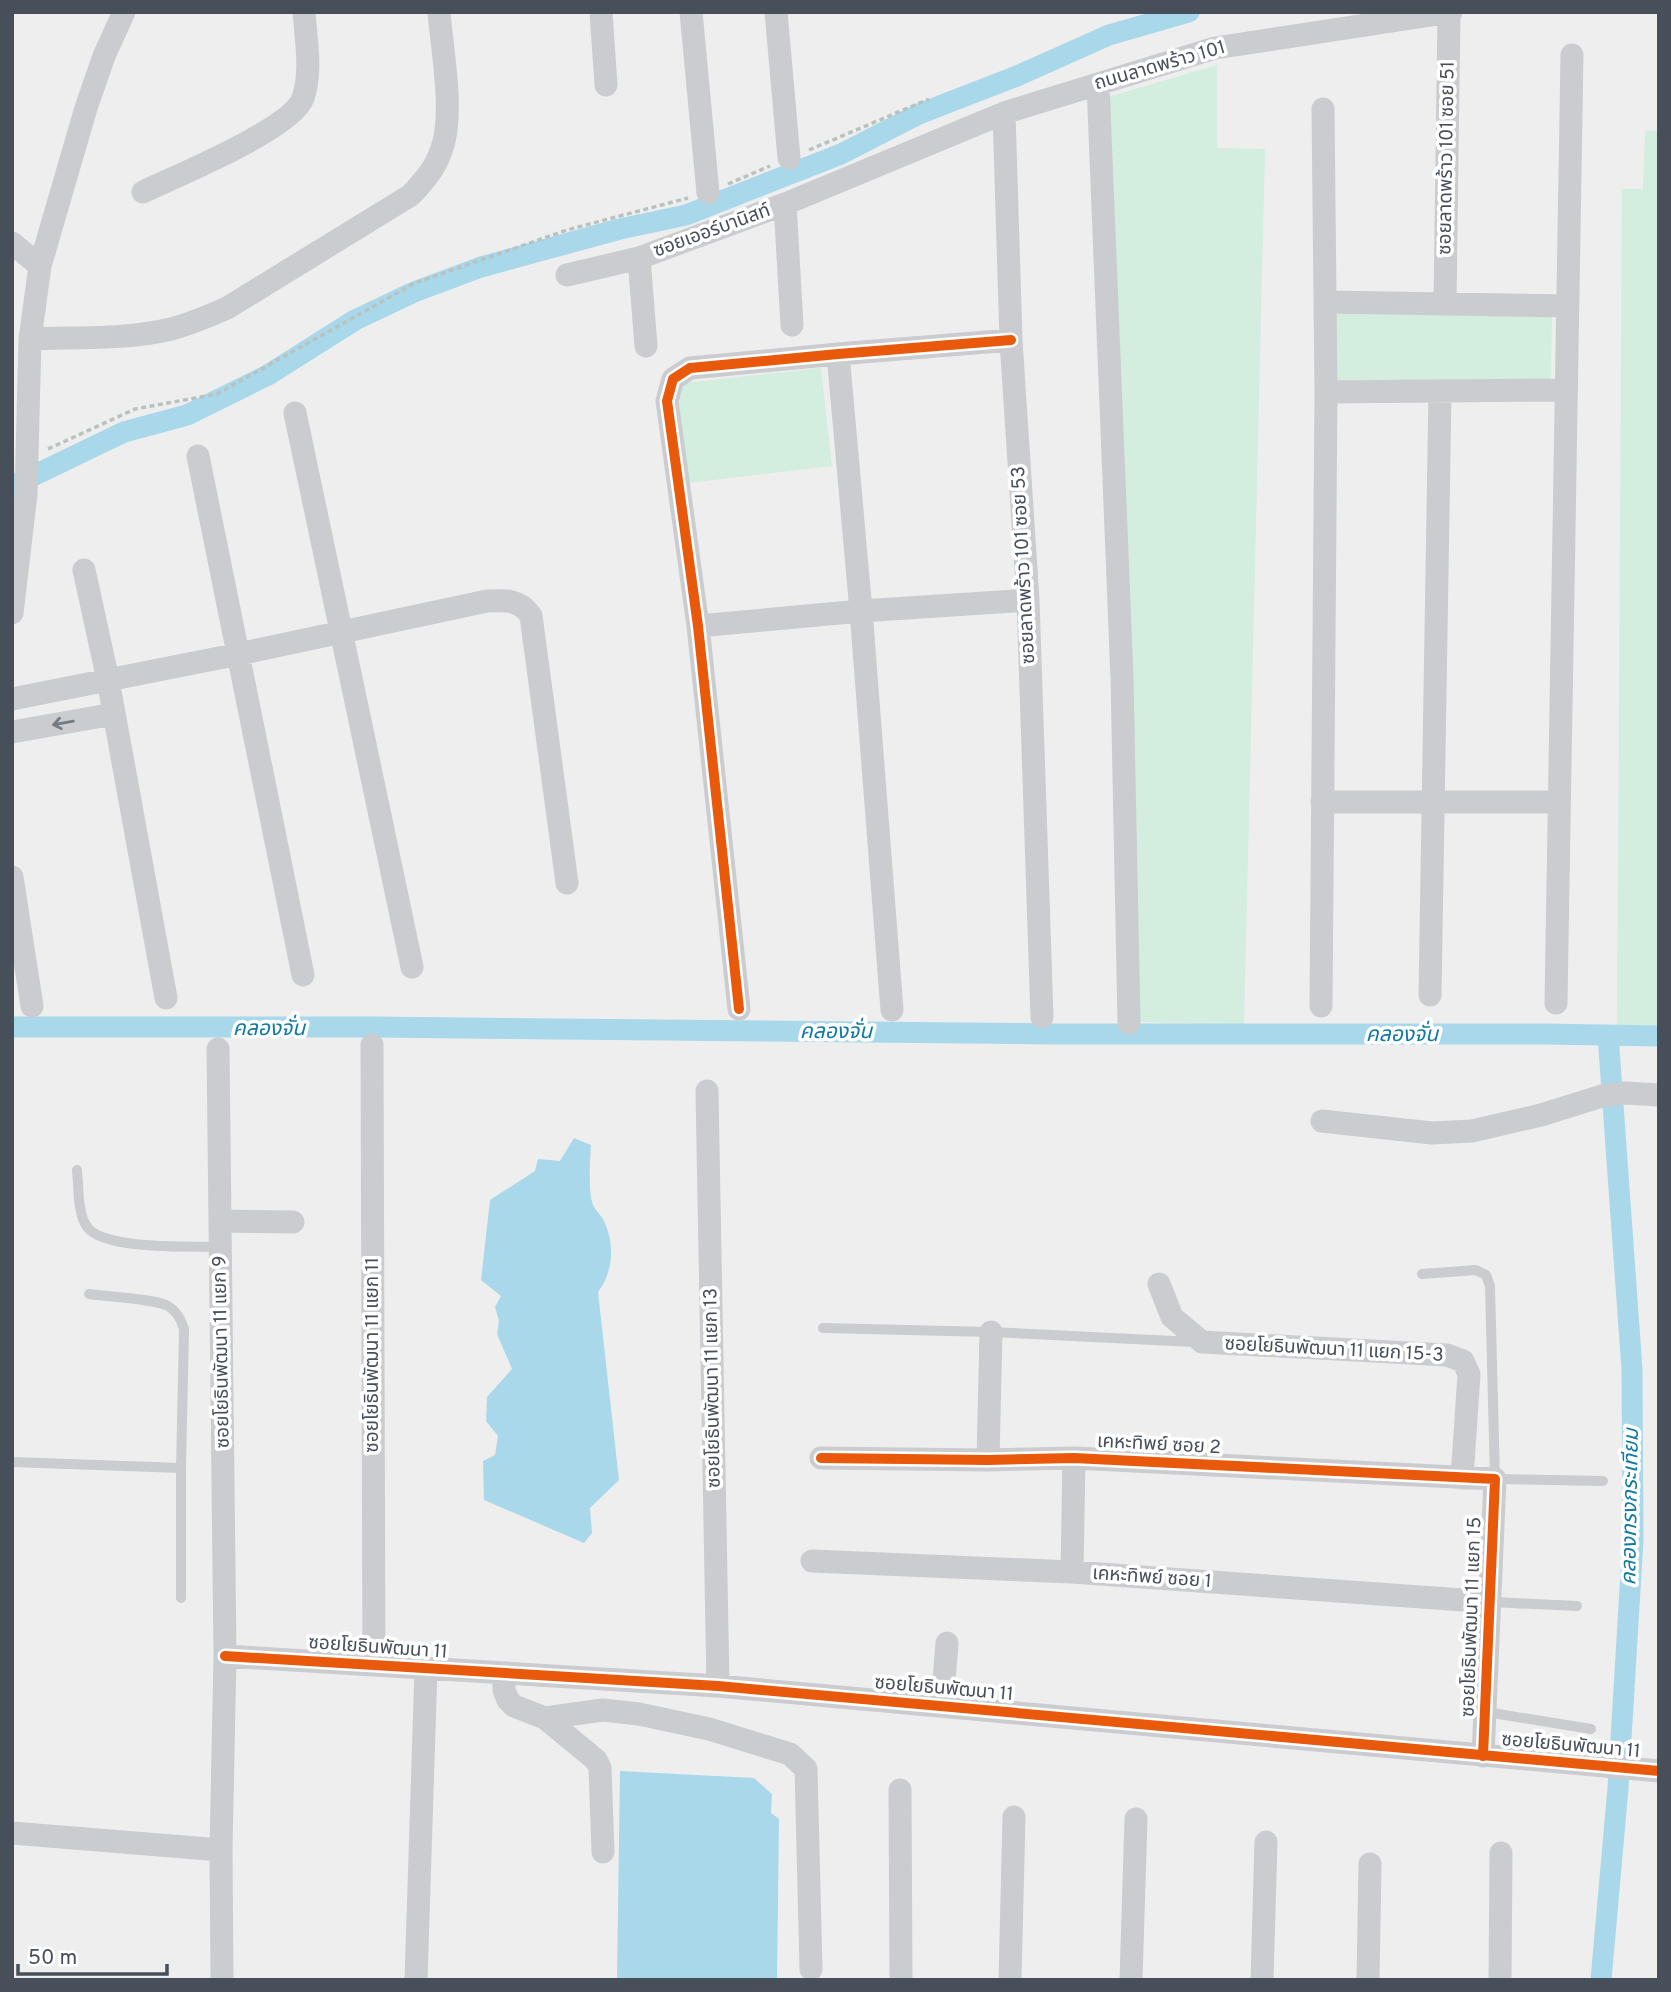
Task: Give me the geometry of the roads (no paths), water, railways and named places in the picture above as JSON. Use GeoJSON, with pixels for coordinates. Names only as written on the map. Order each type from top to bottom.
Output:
{"type":"FeatureCollection","features":[{"type":"Feature","properties":{"kind":"street"},"geometry":{"type":"LineString","coordinates":[[12,613],[26,494],[30,339],[40,266],[90,95],[124,12]]}},
{"type":"Feature","properties":{"kind":"street"},"geometry":{"type":"LineString","coordinates":[[143,192],[271,129],[292,113],[302,100],[307,73],[304,12]]}},
{"type":"Feature","properties":{"kind":"street"},"geometry":{"type":"LineString","coordinates":[[30,339],[144,334],[172,329],[201,319],[227,308],[411,195],[429,175],[442,150],[448,120],[439,12]]}},
{"type":"Feature","properties":{"kind":"street"},"geometry":{"type":"LineString","coordinates":[[601,12],[606,85]]}},
{"type":"Feature","properties":{"kind":"street"},"geometry":{"type":"LineString","coordinates":[[691,12],[708,192]]}},
{"type":"Feature","properties":{"kind":"street"},"geometry":{"type":"LineString","coordinates":[[776,12],[789,158]]}},
{"type":"Feature","properties":{"kind":"street","name":"ถนนลาดพร้าว 101"},"geometry":{"type":"LineString","coordinates":[[919,148],[1004,113],[1215,48],[1450,12]]}},
{"type":"Feature","properties":{"kind":"street","name":"ซอยลาดพร้าว 101 ซอย 51"},"geometry":{"type":"LineString","coordinates":[[1445,304],[1450,12]]}},
{"type":"Feature","properties":{"kind":"street"},"geometry":{"type":"LineString","coordinates":[[1556,1003],[1572,55]]}},
{"type":"Feature","properties":{"kind":"street"},"geometry":{"type":"LineString","coordinates":[[1098,84],[1122,678],[1129,1023]]}},
{"type":"Feature","properties":{"kind":"street"},"geometry":{"type":"LineString","coordinates":[[1321,1006],[1326,392],[1323,110]]}},
{"type":"Feature","properties":{"kind":"street","name":"ซอยลาดพร้าว 101 ซอย 53"},"geometry":{"type":"LineString","coordinates":[[1004,113],[1011,340],[1028,600],[1042,1017]]}},
{"type":"Feature","properties":{"kind":"street","name":"ซอยเออร์บานิสท์"},"geometry":{"type":"LineString","coordinates":[[567,275],[639,258],[785,204],[919,148]]}},
{"type":"Feature","properties":{"kind":"street","name":"ซอยเออร์บานิสท์"},"geometry":{"type":"LineString","coordinates":[[785,204],[792,325]]}},
{"type":"Feature","properties":{"kind":"street"},"geometry":{"type":"LineString","coordinates":[[12,243],[40,266]]}},
{"type":"Feature","properties":{"kind":"street","name":"ซอยเออร์บานิสท์"},"geometry":{"type":"LineString","coordinates":[[639,258],[646,346]]}},
{"type":"Feature","properties":{"kind":"street"},"geometry":{"type":"LineString","coordinates":[[1325,302],[1567,306]]}},
{"type":"Feature","properties":{"kind":"street"},"geometry":{"type":"LineString","coordinates":[[739,1009],[698,626],[667,401],[673,379],[690,368],[1011,340]]}},
{"type":"Feature","properties":{"kind":"street"},"geometry":{"type":"LineString","coordinates":[[838,354],[892,1010]]}},
{"type":"Feature","properties":{"kind":"street"},"geometry":{"type":"LineString","coordinates":[[1326,392],[1565,390]]}},
{"type":"Feature","properties":{"kind":"street"},"geometry":{"type":"LineString","coordinates":[[1430,995],[1440,391]]}},
{"type":"Feature","properties":{"kind":"street"},"geometry":{"type":"LineString","coordinates":[[295,413],[412,967]]}},
{"type":"Feature","properties":{"kind":"street"},"geometry":{"type":"LineString","coordinates":[[198,456],[303,975]]}},
{"type":"Feature","properties":{"kind":"street"},"geometry":{"type":"LineString","coordinates":[[84,570],[114,714],[166,998]]}},
{"type":"Feature","properties":{"kind":"street"},"geometry":{"type":"LineString","coordinates":[[698,626],[861,611],[1028,600]]}},
{"type":"Feature","properties":{"kind":"street"},"geometry":{"type":"LineString","coordinates":[[12,699],[487,601],[517,602],[526,608],[530,616],[568,883]]}},
{"type":"Feature","properties":{"kind":"street"},"geometry":{"type":"LineString","coordinates":[[12,732],[114,714]]}},
{"type":"Feature","properties":{"kind":"street"},"geometry":{"type":"LineString","coordinates":[[1322,802],[1559,802]]}},
{"type":"Feature","properties":{"kind":"street"},"geometry":{"type":"LineString","coordinates":[[12,877],[32,1006]]}},
{"type":"Feature","properties":{"kind":"street","name":"ซอยโยธินพัฒนา 11 แยก 11"},"geometry":{"type":"LineString","coordinates":[[372,1045],[374,1665]]}},
{"type":"Feature","properties":{"kind":"street","name":"ซอยโยธินพัฒนา 11 แยก 9"},"geometry":{"type":"LineString","coordinates":[[218,1049],[225,1656]]}},
{"type":"Feature","properties":{"kind":"street","name":"ซอยโยธินพัฒนา 11 แยก 13"},"geometry":{"type":"LineString","coordinates":[[707,1091],[718,1686]]}},
{"type":"Feature","properties":{"kind":"street"},"geometry":{"type":"LineString","coordinates":[[1322,1121],[1432,1133],[1472,1131],[1610,1095],[1659,1095]]}},
{"type":"Feature","properties":{"kind":"street"},"geometry":{"type":"LineString","coordinates":[[221,1221],[293,1222]]}},
{"type":"Feature","properties":{"kind":"street","name":"ซอยโยธินพัฒนา 11 แยก 15-3"},"geometry":{"type":"LineString","coordinates":[[1159,1284],[1172,1317],[1202,1342],[1447,1355],[1463,1361],[1469,1374],[1462,1478]]}},
{"type":"Feature","properties":{"kind":"street"},"geometry":{"type":"LineString","coordinates":[[988,1460],[991,1332]]}},
{"type":"Feature","properties":{"kind":"street","name":"เคหะทิพย์ ซอย 2"},"geometry":{"type":"LineString","coordinates":[[821,1458],[1074,1458],[1495,1479]]}},
{"type":"Feature","properties":{"kind":"street"},"geometry":{"type":"LineString","coordinates":[[1072,1572],[1074,1458]]}},
{"type":"Feature","properties":{"kind":"street","name":"ซอยโยธินพัฒนา 11 แยก 15"},"geometry":{"type":"LineString","coordinates":[[1483,1756],[1495,1479]]}},
{"type":"Feature","properties":{"kind":"street","name":"เคหะทิพย์ ซอย 1"},"geometry":{"type":"LineString","coordinates":[[812,1560],[1072,1572],[1490,1602]]}},
{"type":"Feature","properties":{"kind":"street"},"geometry":{"type":"LineString","coordinates":[[942,1706],[947,1643]]}},
{"type":"Feature","properties":{"kind":"street"},"geometry":{"type":"LineString","coordinates":[[222,1980],[221,1850],[225,1656]]}},
{"type":"Feature","properties":{"kind":"street","name":"ซอยโยธินพัฒนา 11"},"geometry":{"type":"LineString","coordinates":[[225,1656],[718,1686],[1659,1771]]}},
{"type":"Feature","properties":{"kind":"street"},"geometry":{"type":"LineString","coordinates":[[416,1980],[426,1669]]}},
{"type":"Feature","properties":{"kind":"street"},"geometry":{"type":"LineString","coordinates":[[504,1673],[504,1690],[514,1706],[545,1718],[596,1760],[600,1768],[603,1852]]}},
{"type":"Feature","properties":{"kind":"street"},"geometry":{"type":"LineString","coordinates":[[545,1718],[603,1710],[639,1714],[709,1729],[790,1754],[806,1769],[811,1969]]}},
{"type":"Feature","properties":{"kind":"street"},"geometry":{"type":"LineString","coordinates":[[900,1790],[901,1980]]}},
{"type":"Feature","properties":{"kind":"street"},"geometry":{"type":"LineString","coordinates":[[1010,1980],[1014,1817]]}},
{"type":"Feature","properties":{"kind":"street"},"geometry":{"type":"LineString","coordinates":[[1131,1980],[1136,1819]]}},
{"type":"Feature","properties":{"kind":"street"},"geometry":{"type":"LineString","coordinates":[[12,1833],[221,1850]]}},
{"type":"Feature","properties":{"kind":"street"},"geometry":{"type":"LineString","coordinates":[[1262,1980],[1266,1842]]}},
{"type":"Feature","properties":{"kind":"street"},"geometry":{"type":"LineString","coordinates":[[1500,1980],[1501,1853]]}},
{"type":"Feature","properties":{"kind":"street"},"geometry":{"type":"LineString","coordinates":[[1368,1980],[1370,1864]]}},
{"type":"Feature","properties":{"kind":"lane"},"geometry":{"type":"LineString","coordinates":[[77,1170],[83,1219],[89,1229],[100,1238],[121,1243],[222,1247]]}},
{"type":"Feature","properties":{"kind":"lane"},"geometry":{"type":"LineString","coordinates":[[1422,1274],[1476,1270],[1486,1275],[1490,1286],[1495,1479],[1603,1481]]}},
{"type":"Feature","properties":{"kind":"lane"},"geometry":{"type":"LineString","coordinates":[[89,1294],[168,1306],[180,1316],[184,1329],[181,1598]]}},
{"type":"Feature","properties":{"kind":"lane"},"geometry":{"type":"LineString","coordinates":[[823,1328],[991,1332],[1202,1342]]}},
{"type":"Feature","properties":{"kind":"lane"},"geometry":{"type":"LineString","coordinates":[[12,1462],[181,1468]]}},
{"type":"Feature","properties":{"kind":"lane"},"geometry":{"type":"LineString","coordinates":[[1490,1602],[1577,1606]]}},
{"type":"Feature","properties":{"kind":"lane"},"geometry":{"type":"LineString","coordinates":[[1486,1712],[1591,1729]]}},
{"type":"Feature","properties":{"kind":"lane"},"geometry":{"type":"LineString","coordinates":[[12,1824],[12,1833]]}},
{"type":"Feature","properties":{"kind":"water"},"geometry":{"type":"Polygon","coordinates":[[[574,1138],[591,1145],[591,1199],[610,1238],[610,1266],[598,1292],[619,1480],[590,1508],[592,1533],[584,1543],[484,1500],[483,1461],[495,1455],[498,1436],[486,1421],[487,1397],[512,1369],[497,1334],[499,1321],[495,1307],[501,1296],[481,1280],[490,1200],[535,1171],[538,1159],[560,1161],[574,1138]]]}},
{"type":"Feature","properties":{"kind":"water"},"geometry":{"type":"Polygon","coordinates":[[[620,1771],[754,1778],[772,1794],[771,1813],[779,1819],[777,1980],[617,1980],[620,1771]]]}},
{"type":"Feature","properties":{"kind":"waterway"},"geometry":{"type":"LineString","coordinates":[[12,486],[124,432],[187,415],[268,375],[355,320],[414,292],[481,267],[620,229],[686,215],[841,154],[919,114],[1017,76],[1109,35],[1189,12]]}},
{"type":"Feature","properties":{"kind":"waterway","name":"คลองจั่น"},"geometry":{"type":"LineString","coordinates":[[12,1027],[1659,1036]]}},
{"type":"Feature","properties":{"kind":"waterway","name":"คลองทรงกระเทียม"},"geometry":{"type":"LineString","coordinates":[[1601,1980],[1618,1788],[1633,1540],[1632,1369],[1608,1035]]}}]}
